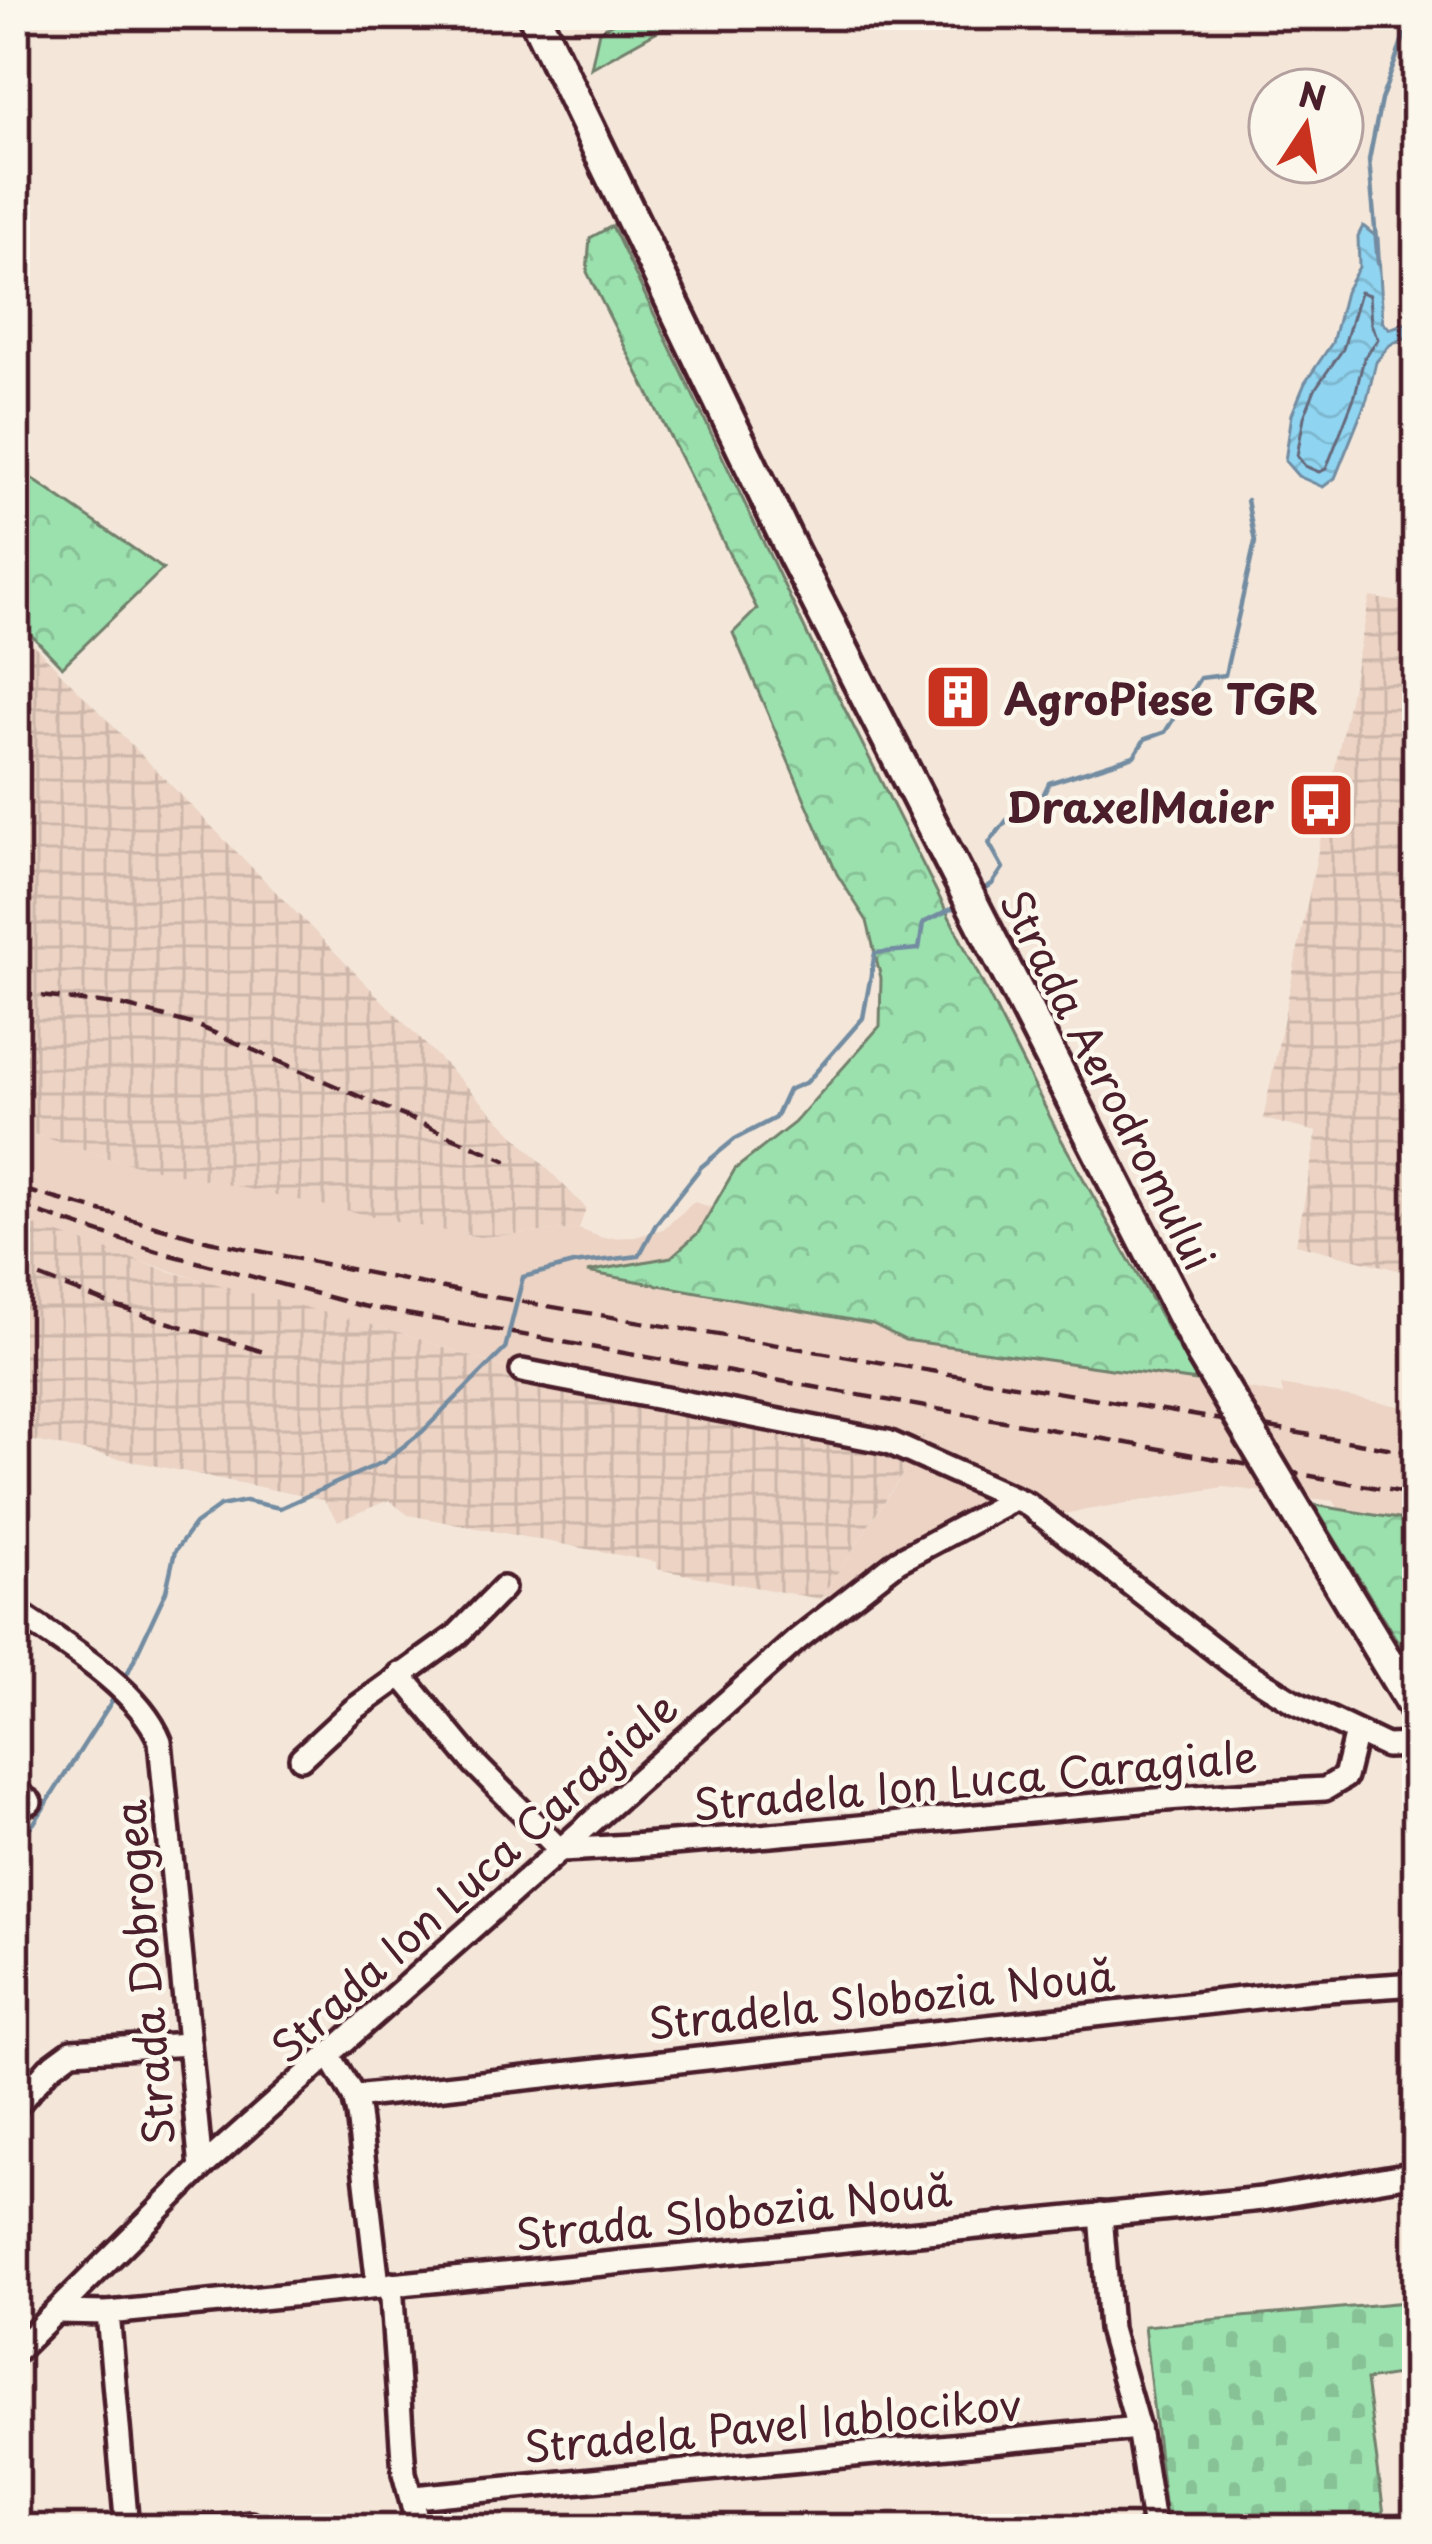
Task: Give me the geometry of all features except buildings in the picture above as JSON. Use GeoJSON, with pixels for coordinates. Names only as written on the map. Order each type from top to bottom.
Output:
{"type":"FeatureCollection","features":[{"type":"Feature","properties":{"kind":"highway","name":"Strada Aerodromului"},"geometry":{"type":"LineString","coordinates":[[534,15],[794,555],[1203,1355],[1417,1712]]}},
{"type":"Feature","properties":{"kind":"street"},"geometry":{"type":"LineString","coordinates":[[522,1371],[888,1442],[1014,1499],[1058,1527],[1233,1664],[1294,1702],[1386,1746],[1417,1745]]}},
{"type":"Feature","properties":{"kind":"street","name":"Strada Ion Luca Caragiale"},"geometry":{"type":"LineString","coordinates":[[15,2352],[201,2168],[798,1639],[898,1561],[1014,1499]]}},
{"type":"Feature","properties":{"kind":"street"},"geometry":{"type":"LineString","coordinates":[[302,1758],[353,1710],[456,1636],[502,1588]]}},
{"type":"Feature","properties":{"kind":"street","name":"Strada Dobrogea"},"geometry":{"type":"LineString","coordinates":[[15,1611],[78,1654],[149,1720],[160,1742],[201,2168]]}},
{"type":"Feature","properties":{"kind":"street"},"geometry":{"type":"LineString","coordinates":[[400,1674],[474,1763],[560,1850]]}},
{"type":"Feature","properties":{"kind":"street","name":"Stradela Ion Luca Caragiale"},"geometry":{"type":"LineString","coordinates":[[560,1850],[969,1819],[1154,1799],[1325,1789],[1345,1778],[1357,1732]]}},
{"type":"Feature","properties":{"kind":"street","name":"Stradela Slobozia Nouă"},"geometry":{"type":"LineString","coordinates":[[354,2097],[1312,1990],[1417,1984]]}},
{"type":"Feature","properties":{"kind":"street"},"geometry":{"type":"LineString","coordinates":[[15,2107],[49,2068],[72,2051],[189,2044]]}},
{"type":"Feature","properties":{"kind":"street"},"geometry":{"type":"LineString","coordinates":[[330,2056],[354,2097],[384,2285],[404,2473],[419,2529]]}},
{"type":"Feature","properties":{"kind":"street","name":"Strada Slobozia Nouă"},"geometry":{"type":"LineString","coordinates":[[56,2312],[108,2313],[1311,2193],[1417,2173]]}},
{"type":"Feature","properties":{"kind":"street"},"geometry":{"type":"LineString","coordinates":[[1101,2214],[1110,2329],[1138,2428],[1154,2529]]}},
{"type":"Feature","properties":{"kind":"street"},"geometry":{"type":"LineString","coordinates":[[108,2313],[127,2529]]}},
{"type":"Feature","properties":{"kind":"street","name":"Stradela Pavel Iablocikov"},"geometry":{"type":"LineString","coordinates":[[413,2498],[1138,2428]]}},
{"type":"Feature","properties":{"kind":"street"},"geometry":{"type":"LineString","coordinates":[[202,2529],[251,2524]]}},
{"type":"Feature","properties":{"kind":"shaded area"},"geometry":{"type":"Polygon","coordinates":[[[1370,597],[1417,605],[1417,1275],[1296,1244],[1317,1132],[1263,1119],[1370,597]]]}},
{"type":"Feature","properties":{"kind":"shaded area"},"geometry":{"type":"Polygon","coordinates":[[[15,626],[586,1208],[579,1229],[479,1237],[114,1160],[15,1128],[15,626]]]}},
{"type":"Feature","properties":{"kind":"shaded area"},"geometry":{"type":"Polygon","coordinates":[[[15,1128],[114,1160],[478,1237],[579,1229],[603,1238],[635,1237],[663,1229],[694,1202],[1139,1369],[1283,1395],[1281,1385],[1417,1409],[1417,1642],[1334,1501],[1224,1487],[1062,1514],[1026,1502],[820,1599],[905,1471],[910,1474],[924,1437],[520,1373],[402,1333],[93,1247],[15,1219],[15,1128]]]}},
{"type":"Feature","properties":{"kind":"shaded area"},"geometry":{"type":"Polygon","coordinates":[[[15,1219],[168,1271],[402,1333],[519,1373],[524,1365],[924,1436],[910,1475],[904,1472],[820,1599],[408,1515],[389,1500],[338,1521],[323,1500],[15,1437],[15,1219]]]}},
{"type":"Feature","properties":{"kind":"green space"},"geometry":{"type":"Polygon","coordinates":[[[628,15],[674,15],[672,23],[591,68],[599,31],[628,15]]]}},
{"type":"Feature","properties":{"kind":"green space"},"geometry":{"type":"Polygon","coordinates":[[[612,226],[813,646],[1060,1137],[1197,1381],[905,1340],[873,1324],[587,1272],[671,1257],[698,1233],[735,1169],[794,1123],[880,1026],[881,978],[867,921],[837,874],[733,633],[757,609],[587,272],[590,238],[612,226]]]}},
{"type":"Feature","properties":{"kind":"green space"},"geometry":{"type":"Polygon","coordinates":[[[15,467],[163,569],[62,667],[15,618],[15,467]]]}},
{"type":"Feature","properties":{"kind":"green space"},"geometry":{"type":"Polygon","coordinates":[[[1314,1505],[1417,1522],[1417,1673],[1314,1505]]]}},
{"type":"Feature","properties":{"kind":"green space"},"geometry":{"type":"Polygon","coordinates":[[[1417,2301],[1417,2372],[1366,2380],[1386,2529],[1167,2529],[1144,2326],[1417,2301]]]}},
{"type":"Feature","properties":{"kind":"water"},"geometry":{"type":"Polygon","coordinates":[[[1363,226],[1378,238],[1383,322],[1390,329],[1410,321],[1417,311],[1417,332],[1390,345],[1376,362],[1367,399],[1335,478],[1323,487],[1298,476],[1285,461],[1292,414],[1305,383],[1332,343],[1345,292],[1359,267],[1358,236],[1363,226]]]}},
{"type":"Feature","properties":{"kind":"waterway"},"geometry":{"type":"LineString","coordinates":[[1378,263],[1369,160],[1381,100],[1412,15]]}},
{"type":"Feature","properties":{"kind":"waterway"},"geometry":{"type":"LineString","coordinates":[[981,891],[1003,868],[989,843],[1007,820],[1037,808],[1049,783],[1134,756],[1145,739],[1165,732],[1200,678],[1225,675],[1255,542],[1247,500]]}},
{"type":"Feature","properties":{"kind":"waterway"},"geometry":{"type":"LineString","coordinates":[[123,1683],[166,1591],[175,1551],[195,1524],[220,1506],[246,1501],[280,1508],[383,1462],[422,1432],[505,1349],[523,1277],[573,1264],[639,1256],[656,1224],[701,1167],[735,1139],[775,1118],[788,1090],[807,1082],[863,1018],[875,953],[919,949],[923,923],[961,904]]}},
{"type":"Feature","properties":{"kind":"waterway"},"geometry":{"type":"LineString","coordinates":[[15,1841],[34,1823],[117,1693]]}},
{"type":"Feature","properties":{"kind":"railway"},"geometry":{"type":"LineString","coordinates":[[15,993],[124,1006],[196,1025],[507,1161]]}},
{"type":"Feature","properties":{"kind":"railway"},"geometry":{"type":"LineString","coordinates":[[21,1189],[209,1241],[464,1292],[1417,1453]]}},
{"type":"Feature","properties":{"kind":"railway"},"geometry":{"type":"LineString","coordinates":[[15,1205],[156,1251],[362,1306],[1417,1495]]}},
{"type":"Feature","properties":{"kind":"railway"},"geometry":{"type":"LineString","coordinates":[[15,1267],[115,1306],[264,1352]]}},
{"type":"Feature","properties":{"kind":"place","name":"AgroPiese TGR"},"geometry":{"type":"Point","coordinates":[958,697]}},
{"type":"Feature","properties":{"kind":"place","name":"DraxelMaier"},"geometry":{"type":"Point","coordinates":[1321,805]}}]}
